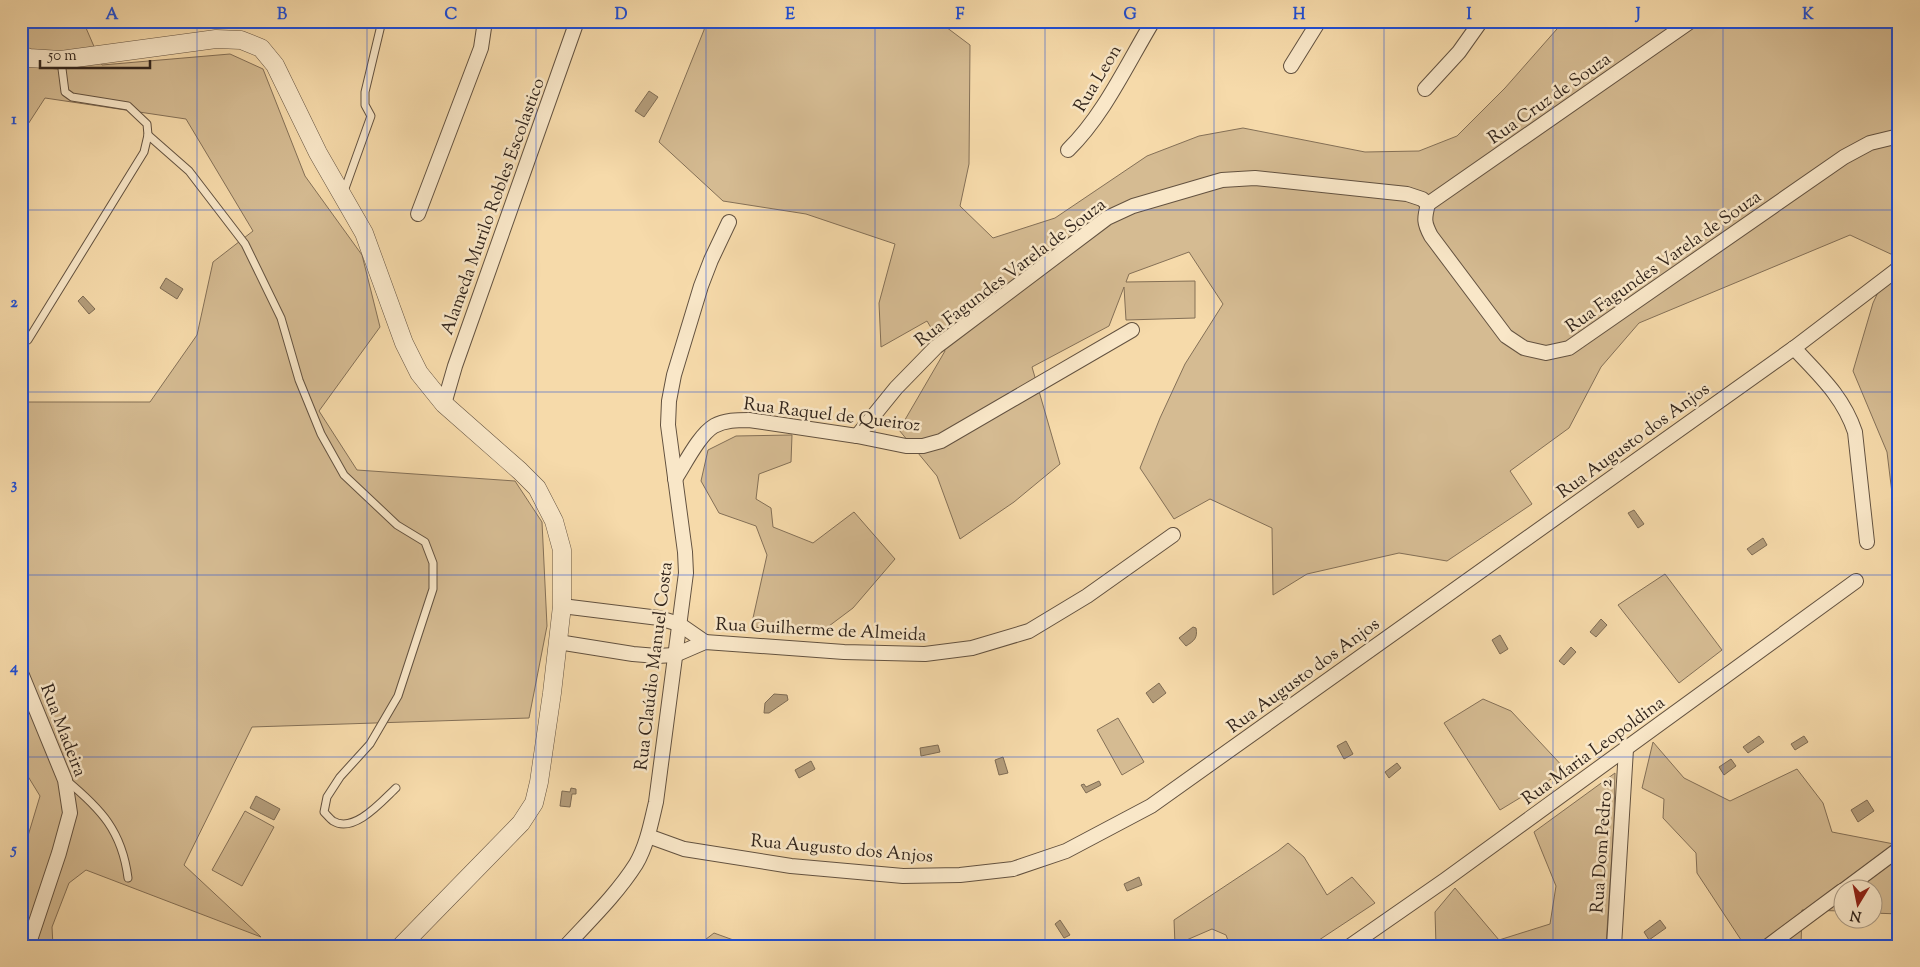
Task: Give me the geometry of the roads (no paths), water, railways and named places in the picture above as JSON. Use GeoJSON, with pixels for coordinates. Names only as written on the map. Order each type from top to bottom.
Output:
{"type":"FeatureCollection","features":[{"type":"Feature","properties":{"kind":"street"},"geometry":{"type":"LineString","coordinates":[[418,214],[481,48],[485,21]]}},
{"type":"Feature","properties":{"kind":"street","name":"Alameda Murilo Robles Escolastico"},"geometry":{"type":"LineString","coordinates":[[444,404],[455,366],[577,21]]}},
{"type":"Feature","properties":{"kind":"street","name":"Rua Leon"},"geometry":{"type":"LineString","coordinates":[[1068,150],[1084,135],[1095,119],[1153,21]]}},
{"type":"Feature","properties":{"kind":"street"},"geometry":{"type":"LineString","coordinates":[[1291,66],[1318,21]]}},
{"type":"Feature","properties":{"kind":"street"},"geometry":{"type":"LineString","coordinates":[[1425,89],[1459,52],[1481,21]]}},
{"type":"Feature","properties":{"kind":"street","name":"Rua Cruz de Souza"},"geometry":{"type":"LineString","coordinates":[[1428,204],[1691,21]]}},
{"type":"Feature","properties":{"kind":"street"},"geometry":{"type":"LineString","coordinates":[[21,55],[29,58],[61,60],[216,38],[241,40],[261,48],[275,65],[318,153],[364,233],[408,350],[419,373],[444,404],[537,488],[554,521],[562,550],[562,606],[552,693],[539,782],[534,803],[530,812],[479,868],[401,946]]}},
{"type":"Feature","properties":{"kind":"street","name":"Rua Fagundes Varela de Souza"},"geometry":{"type":"LineString","coordinates":[[857,436],[896,388],[936,347],[1107,218],[1133,206],[1222,180],[1255,178],[1407,194],[1422,199],[1428,204],[1425,225],[1431,236],[1506,336],[1524,348],[1546,353],[1569,348],[1844,157],[1870,142],[1899,136]]}},
{"type":"Feature","properties":{"kind":"street","name":"Rua Claúdio Manuel Costa"},"geometry":{"type":"LineString","coordinates":[[566,946],[615,892],[636,864],[648,836],[656,802],[686,573],[686,559],[668,425],[670,401],[674,375],[701,286],[710,260],[729,222]]}},
{"type":"Feature","properties":{"kind":"street","name":"Rua Augusto dos Anjos"},"geometry":{"type":"LineString","coordinates":[[648,836],[684,849],[791,866],[903,876],[960,875],[1013,869],[1066,851],[1152,806],[1794,348],[1899,268]]}},
{"type":"Feature","properties":{"kind":"street","name":"Rua Raquel de Queiroz"},"geometry":{"type":"LineString","coordinates":[[675,479],[703,436],[714,426],[731,420],[749,420],[857,436],[906,446],[923,446],[941,441],[1132,330]]}},
{"type":"Feature","properties":{"kind":"street"},"geometry":{"type":"LineString","coordinates":[[1794,348],[1838,396],[1849,414],[1854,432],[1867,542]]}},
{"type":"Feature","properties":{"kind":"street","name":"Rua Guilherme de Almeida"},"geometry":{"type":"LineString","coordinates":[[675,655],[705,642],[926,654],[972,648],[1029,631],[1087,596],[1173,535]]}},
{"type":"Feature","properties":{"kind":"street","name":"Rua Maria Leopoldina"},"geometry":{"type":"LineString","coordinates":[[1350,946],[1626,749],[1856,581]]}},
{"type":"Feature","properties":{"kind":"street"},"geometry":{"type":"LineString","coordinates":[[562,606],[636,614],[679,624]]}},
{"type":"Feature","properties":{"kind":"street","name":"Rua Guilherme de Almeida"},"geometry":{"type":"LineString","coordinates":[[679,624],[705,642]]}},
{"type":"Feature","properties":{"kind":"street"},"geometry":{"type":"LineString","coordinates":[[558,642],[633,654],[675,655]]}},
{"type":"Feature","properties":{"kind":"street","name":"Rua Madeira"},"geometry":{"type":"LineString","coordinates":[[21,673],[65,780],[70,813],[59,853],[28,946]]}},
{"type":"Feature","properties":{"kind":"street","name":"Rua Dom Pedro 2"},"geometry":{"type":"LineString","coordinates":[[1614,946],[1626,749]]}},
{"type":"Feature","properties":{"kind":"street"},"geometry":{"type":"LineString","coordinates":[[1857,880],[1899,849]]}},
{"type":"Feature","properties":{"kind":"street"},"geometry":{"type":"LineString","coordinates":[[1768,946],[1832,898]]}},
{"type":"Feature","properties":{"kind":"lane"},"geometry":{"type":"LineString","coordinates":[[342,196],[371,116],[365,105],[365,92],[382,21]]}},
{"type":"Feature","properties":{"kind":"lane"},"geometry":{"type":"LineString","coordinates":[[28,340],[144,152],[148,135],[147,124],[128,106],[72,97],[65,92],[61,60]]}},
{"type":"Feature","properties":{"kind":"lane"},"geometry":{"type":"LineString","coordinates":[[148,135],[189,171],[246,244],[281,318],[299,380],[321,434],[344,475],[397,525],[425,542],[434,563],[433,589],[398,696],[370,744],[340,777],[327,797],[324,812],[333,822],[350,824],[362,819],[396,788]]}},
{"type":"Feature","properties":{"kind":"lane"},"geometry":{"type":"LineString","coordinates":[[65,780],[85,796],[102,814],[116,834],[125,856],[128,878]]}}]}
